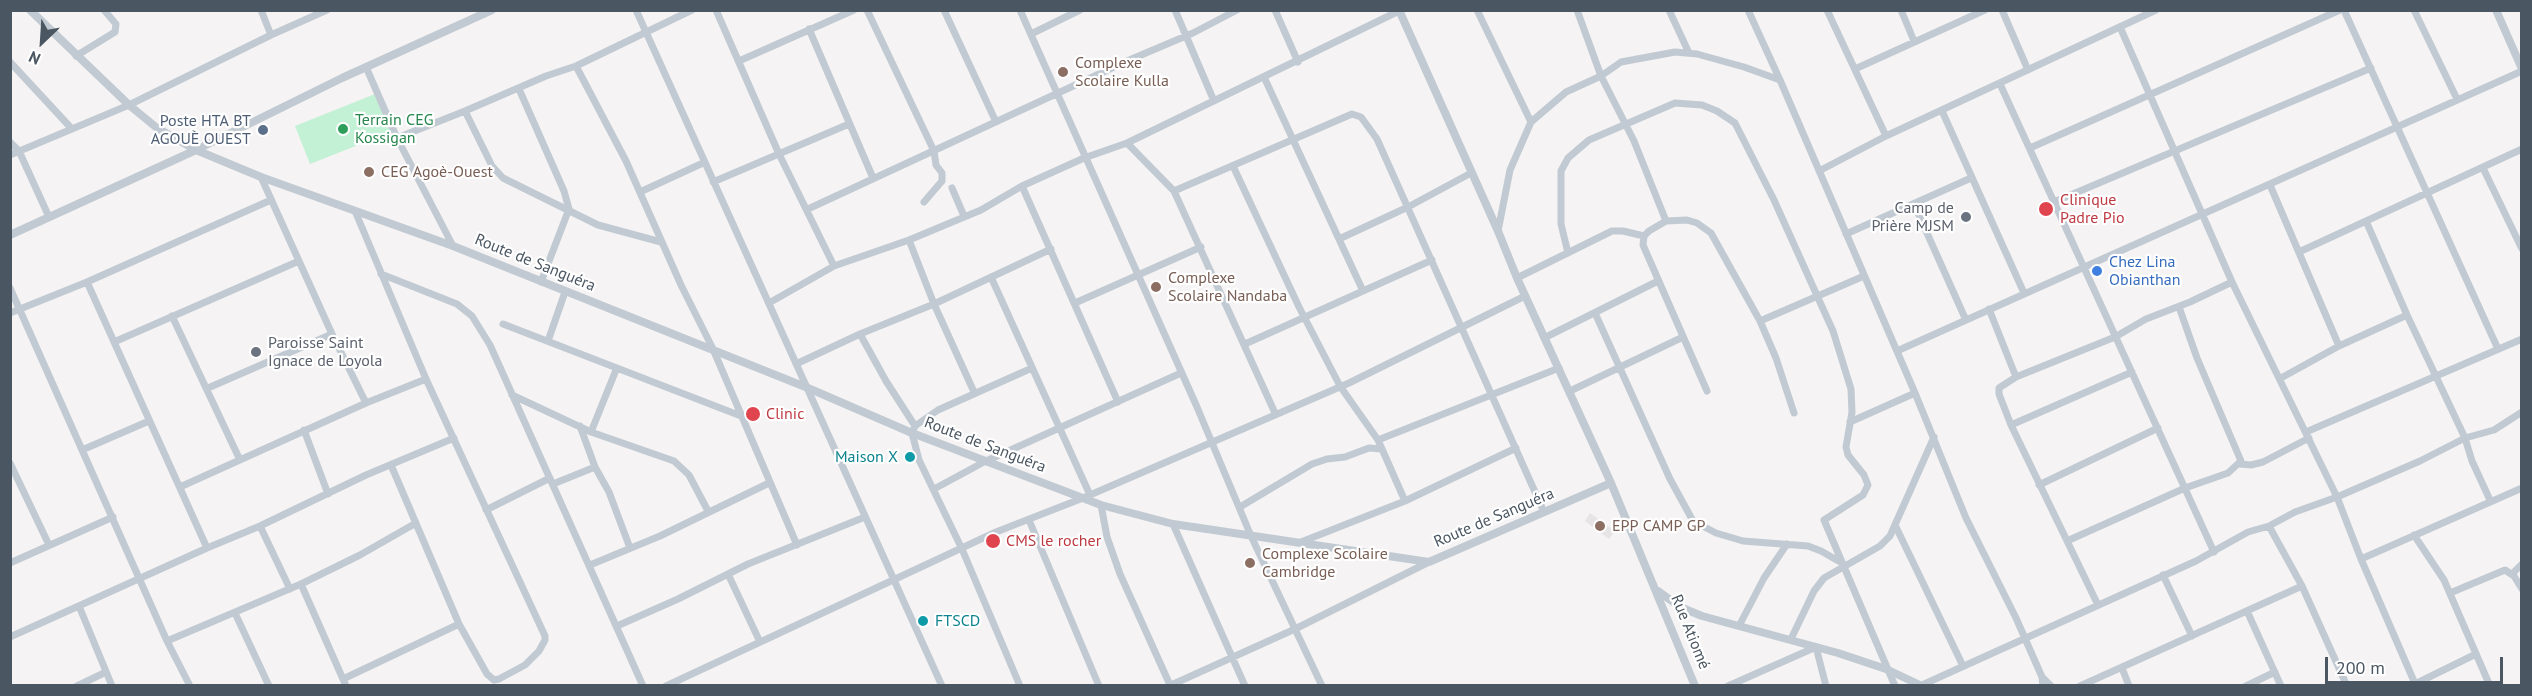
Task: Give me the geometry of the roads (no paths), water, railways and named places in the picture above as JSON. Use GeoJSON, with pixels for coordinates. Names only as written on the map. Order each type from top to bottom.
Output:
{"type":"FeatureCollection","features":[{"type":"Feature","properties":{"kind":"street","name":"Route de Sanguéra"},"geometry":{"type":"LineString","coordinates":[[30,10],[129,105],[157,128],[196,150],[261,177],[453,246],[914,430],[984,462],[1087,496],[1101,505],[1173,524],[1429,562],[1611,483]]}},
{"type":"Feature","properties":{"kind":"street"},"geometry":{"type":"LineString","coordinates":[[76,56],[115,32],[116,24],[104,10]]}},
{"type":"Feature","properties":{"kind":"street"},"geometry":{"type":"LineString","coordinates":[[261,10],[271,35]]}},
{"type":"Feature","properties":{"kind":"street"},"geometry":{"type":"LineString","coordinates":[[10,155],[129,105],[327,10]]}},
{"type":"Feature","properties":{"kind":"street"},"geometry":{"type":"LineString","coordinates":[[10,236],[196,150],[366,67],[492,10]]}},
{"type":"Feature","properties":{"kind":"street"},"geometry":{"type":"LineString","coordinates":[[636,10],[942,686]]}},
{"type":"Feature","properties":{"kind":"street"},"geometry":{"type":"LineString","coordinates":[[396,138],[546,76],[576,66],[692,10]]}},
{"type":"Feature","properties":{"kind":"street"},"geometry":{"type":"LineString","coordinates":[[716,10],[778,154],[808,209],[834,266]]}},
{"type":"Feature","properties":{"kind":"street"},"geometry":{"type":"LineString","coordinates":[[739,62],[854,10]]}},
{"type":"Feature","properties":{"kind":"street"},"geometry":{"type":"LineString","coordinates":[[867,10],[934,151],[935,161],[943,177],[924,202]]}},
{"type":"Feature","properties":{"kind":"street"},"geometry":{"type":"LineString","coordinates":[[1020,10],[1212,442],[1251,536],[1322,686]]}},
{"type":"Feature","properties":{"kind":"street"},"geometry":{"type":"LineString","coordinates":[[1031,34],[1080,10]]}},
{"type":"Feature","properties":{"kind":"street"},"geometry":{"type":"LineString","coordinates":[[1175,10],[1214,101]]}},
{"type":"Feature","properties":{"kind":"street"},"geometry":{"type":"LineString","coordinates":[[808,209],[1127,61],[1186,36],[1237,10]]}},
{"type":"Feature","properties":{"kind":"street"},"geometry":{"type":"LineString","coordinates":[[1275,10],[1298,62]]}},
{"type":"Feature","properties":{"kind":"street"},"geometry":{"type":"LineString","coordinates":[[1478,10],[1531,122]]}},
{"type":"Feature","properties":{"kind":"street"},"geometry":{"type":"LineString","coordinates":[[1577,10],[1601,76],[1626,126],[1666,221]]}},
{"type":"Feature","properties":{"kind":"street"},"geometry":{"type":"LineString","coordinates":[[1669,10],[1689,53]]}},
{"type":"Feature","properties":{"kind":"street"},"geometry":{"type":"LineString","coordinates":[[1748,10],[1934,437],[1976,541],[2024,638],[2042,681],[2051,686]]}},
{"type":"Feature","properties":{"kind":"street"},"geometry":{"type":"LineString","coordinates":[[1827,10],[1886,136]]}},
{"type":"Feature","properties":{"kind":"street"},"geometry":{"type":"LineString","coordinates":[[1901,10],[1914,41]]}},
{"type":"Feature","properties":{"kind":"street"},"geometry":{"type":"LineString","coordinates":[[1855,69],[1985,10]]}},
{"type":"Feature","properties":{"kind":"street"},"geometry":{"type":"LineString","coordinates":[[2002,10],[2028,70]]}},
{"type":"Feature","properties":{"kind":"street"},"geometry":{"type":"LineString","coordinates":[[1819,171],[1886,136],[2120,27],[2147,12],[2156,10]]}},
{"type":"Feature","properties":{"kind":"street"},"geometry":{"type":"LineString","coordinates":[[2030,148],[2342,10],[2371,68],[2498,349]]}},
{"type":"Feature","properties":{"kind":"street"},"geometry":{"type":"LineString","coordinates":[[2414,10],[2457,99]]}},
{"type":"Feature","properties":{"kind":"street"},"geometry":{"type":"LineString","coordinates":[[1897,351],[1965,318],[2085,268],[2522,70],[2496,10]]}},
{"type":"Feature","properties":{"kind":"street"},"geometry":{"type":"LineString","coordinates":[[947,11],[996,122]]}},
{"type":"Feature","properties":{"kind":"street"},"geometry":{"type":"LineString","coordinates":[[769,303],[834,266],[909,240],[981,210],[1022,186],[1084,158],[1127,142],[1298,62],[1400,11],[1657,591],[1688,611],[1791,639],[1886,669],[1922,685],[2214,552],[2243,534],[2421,462],[2465,438],[2494,430],[2522,412]]}},
{"type":"Feature","properties":{"kind":"street"},"geometry":{"type":"LineString","coordinates":[[2120,27],[2151,93],[2232,282],[2281,378],[2337,497],[2361,559],[2416,685],[2476,654]]}},
{"type":"Feature","properties":{"kind":"street"},"geometry":{"type":"LineString","coordinates":[[809,29],[873,178]]}},
{"type":"Feature","properties":{"kind":"street"},"geometry":{"type":"LineString","coordinates":[[1498,231],[1510,170],[1531,122],[1566,92],[1601,76],[1621,62],[1675,52],[1689,53],[1720,59],[1780,80]]}},
{"type":"Feature","properties":{"kind":"street"},"geometry":{"type":"LineString","coordinates":[[10,62],[72,129]]}},
{"type":"Feature","properties":{"kind":"street"},"geometry":{"type":"LineString","coordinates":[[576,66],[640,192],[713,349],[797,545]]}},
{"type":"Feature","properties":{"kind":"street"},"geometry":{"type":"LineString","coordinates":[[366,67],[396,138],[453,246]]}},
{"type":"Feature","properties":{"kind":"street"},"geometry":{"type":"LineString","coordinates":[[2054,202],[2371,68]]}},
{"type":"Feature","properties":{"kind":"street"},"geometry":{"type":"LineString","coordinates":[[1264,77],[1362,291]]}},
{"type":"Feature","properties":{"kind":"street"},"geometry":{"type":"LineString","coordinates":[[2000,84],[2214,552]]}},
{"type":"Feature","properties":{"kind":"street"},"geometry":{"type":"LineString","coordinates":[[519,89],[564,191],[569,209],[541,282]]}},
{"type":"Feature","properties":{"kind":"street"},"geometry":{"type":"LineString","coordinates":[[1568,253],[1563,238],[1560,178],[1564,163],[1589,140],[1626,126],[1651,112],[1683,102],[1702,105],[1728,117],[1735,123],[1833,331],[1851,389],[1852,402],[1846,447],[1848,455],[1864,475],[1868,485],[1863,495],[1824,520],[1895,686]]}},
{"type":"Feature","properties":{"kind":"street"},"geometry":{"type":"LineString","coordinates":[[465,111],[497,174],[511,183],[608,229],[662,242]]}},
{"type":"Feature","properties":{"kind":"street"},"geometry":{"type":"LineString","coordinates":[[1942,111],[2024,293]]}},
{"type":"Feature","properties":{"kind":"street"},"geometry":{"type":"LineString","coordinates":[[1174,191],[1293,138],[1352,114],[1358,114],[1377,140],[1493,394],[1544,513]]}},
{"type":"Feature","properties":{"kind":"street"},"geometry":{"type":"LineString","coordinates":[[712,182],[849,124]]}},
{"type":"Feature","properties":{"kind":"street"},"geometry":{"type":"LineString","coordinates":[[10,142],[19,151],[49,217]]}},
{"type":"Feature","properties":{"kind":"street"},"geometry":{"type":"LineString","coordinates":[[1127,142],[1174,191],[1275,413]]}},
{"type":"Feature","properties":{"kind":"street"},"geometry":{"type":"LineString","coordinates":[[2299,252],[2522,149]]}},
{"type":"Feature","properties":{"kind":"street"},"geometry":{"type":"LineString","coordinates":[[640,192],[704,163]]}},
{"type":"Feature","properties":{"kind":"street"},"geometry":{"type":"LineString","coordinates":[[1233,166],[1304,317],[1340,386],[1378,440],[1405,501]]}},
{"type":"Feature","properties":{"kind":"street"},"geometry":{"type":"LineString","coordinates":[[2483,168],[2522,249]]}},
{"type":"Feature","properties":{"kind":"street"},"geometry":{"type":"LineString","coordinates":[[1339,239],[1471,173]]}},
{"type":"Feature","properties":{"kind":"street"},"geometry":{"type":"LineString","coordinates":[[261,177],[366,403]]}},
{"type":"Feature","properties":{"kind":"street"},"geometry":{"type":"LineString","coordinates":[[1846,234],[1971,178]]}},
{"type":"Feature","properties":{"kind":"street"},"geometry":{"type":"LineString","coordinates":[[2270,185],[2339,346]]}},
{"type":"Feature","properties":{"kind":"street"},"geometry":{"type":"LineString","coordinates":[[1022,186],[1118,402]]}},
{"type":"Feature","properties":{"kind":"street"},"geometry":{"type":"LineString","coordinates":[[952,188],[964,216]]}},
{"type":"Feature","properties":{"kind":"street"},"geometry":{"type":"LineString","coordinates":[[10,313],[87,282],[271,200]]}},
{"type":"Feature","properties":{"kind":"street"},"geometry":{"type":"LineString","coordinates":[[1914,204],[1965,318]]}},
{"type":"Feature","properties":{"kind":"street"},"geometry":{"type":"LineString","coordinates":[[355,211],[426,379],[545,640],[540,651],[525,665],[494,680],[487,674],[459,624],[391,465]]}},
{"type":"Feature","properties":{"kind":"street"},"geometry":{"type":"LineString","coordinates":[[1517,278],[1612,231],[1644,236],[1666,221],[1687,220],[1697,223],[1711,234],[1760,321],[1780,368],[1794,413]]}},
{"type":"Feature","properties":{"kind":"street"},"geometry":{"type":"LineString","coordinates":[[2366,221],[2465,438],[2472,461],[2490,500]]}},
{"type":"Feature","properties":{"kind":"street"},"geometry":{"type":"LineString","coordinates":[[1644,236],[1645,252],[1707,391]]}},
{"type":"Feature","properties":{"kind":"street"},"geometry":{"type":"LineString","coordinates":[[909,240],[934,304],[974,392]]}},
{"type":"Feature","properties":{"kind":"street"},"geometry":{"type":"LineString","coordinates":[[1075,303],[1200,247]]}},
{"type":"Feature","properties":{"kind":"street"},"geometry":{"type":"LineString","coordinates":[[796,364],[860,334],[934,304],[1051,249]]}},
{"type":"Feature","properties":{"kind":"street"},"geometry":{"type":"LineString","coordinates":[[1245,344],[1432,260]]}},
{"type":"Feature","properties":{"kind":"street"},"geometry":{"type":"LineString","coordinates":[[114,342],[299,261]]}},
{"type":"Feature","properties":{"kind":"street"},"geometry":{"type":"LineString","coordinates":[[381,274],[457,304],[466,310],[490,345],[644,686]]}},
{"type":"Feature","properties":{"kind":"street"},"geometry":{"type":"LineString","coordinates":[[1760,321],[1864,276]]}},
{"type":"Feature","properties":{"kind":"street"},"geometry":{"type":"LineString","coordinates":[[992,277],[1087,496]]}},
{"type":"Feature","properties":{"kind":"street"},"geometry":{"type":"LineString","coordinates":[[1544,338],[1658,281]]}},
{"type":"Feature","properties":{"kind":"street"},"geometry":{"type":"LineString","coordinates":[[87,282],[207,548]]}},
{"type":"Feature","properties":{"kind":"street"},"geometry":{"type":"LineString","coordinates":[[2097,605],[2011,425],[1998,391],[2004,383],[2016,377],[2115,337],[2146,319],[2179,307],[2232,282]]}},
{"type":"Feature","properties":{"kind":"street"},"geometry":{"type":"LineString","coordinates":[[10,288],[167,641],[190,686]]}},
{"type":"Feature","properties":{"kind":"street"},"geometry":{"type":"LineString","coordinates":[[548,341],[566,292]]}},
{"type":"Feature","properties":{"kind":"street"},"geometry":{"type":"LineString","coordinates":[[666,686],[996,532],[1087,496],[1340,386],[1526,296]]}},
{"type":"Feature","properties":{"kind":"street"},"geometry":{"type":"LineString","coordinates":[[2179,307],[2197,358],[2241,457],[2240,464]]}},
{"type":"Feature","properties":{"kind":"street"},"geometry":{"type":"LineString","coordinates":[[1989,309],[2016,377]]}},
{"type":"Feature","properties":{"kind":"street"},"geometry":{"type":"LineString","coordinates":[[1595,313],[1670,479],[1693,521],[1710,531],[1731,538],[1787,544],[1821,551],[1845,566]]}},
{"type":"Feature","properties":{"kind":"street"},"geometry":{"type":"LineString","coordinates":[[2281,378],[2339,346],[2407,315]]}},
{"type":"Feature","properties":{"kind":"street"},"geometry":{"type":"LineString","coordinates":[[172,316],[208,388],[240,460]]}},
{"type":"Feature","properties":{"kind":"street"},"geometry":{"type":"LineString","coordinates":[[503,324],[616,370],[741,416]]}},
{"type":"Feature","properties":{"kind":"street"},"geometry":{"type":"LineString","coordinates":[[208,388],[332,334]]}},
{"type":"Feature","properties":{"kind":"street"},"geometry":{"type":"LineString","coordinates":[[860,334],[914,430],[919,460],[962,549],[1020,686]]}},
{"type":"Feature","properties":{"kind":"street"},"geometry":{"type":"LineString","coordinates":[[1570,392],[1683,337]]}},
{"type":"Feature","properties":{"kind":"street"},"geometry":{"type":"LineString","coordinates":[[2067,541],[2185,488],[2228,472],[2240,464],[2251,465],[2263,462],[2308,435],[2435,376],[2522,339]]}},
{"type":"Feature","properties":{"kind":"street"},"geometry":{"type":"LineString","coordinates":[[914,430],[938,410],[1032,368]]}},
{"type":"Feature","properties":{"kind":"street"},"geometry":{"type":"LineString","coordinates":[[1378,440],[1559,368]]}},
{"type":"Feature","properties":{"kind":"street"},"geometry":{"type":"LineString","coordinates":[[591,432],[616,370]]}},
{"type":"Feature","properties":{"kind":"street"},"geometry":{"type":"LineString","coordinates":[[2011,425],[2132,372]]}},
{"type":"Feature","properties":{"kind":"street"},"geometry":{"type":"LineString","coordinates":[[934,489],[984,462],[1181,374]]}},
{"type":"Feature","properties":{"kind":"street"},"geometry":{"type":"LineString","coordinates":[[180,487],[304,430],[426,379]]}},
{"type":"Feature","properties":{"kind":"street"},"geometry":{"type":"LineString","coordinates":[[1850,422],[1915,393]]}},
{"type":"Feature","properties":{"kind":"street"},"geometry":{"type":"LineString","coordinates":[[512,395],[591,432],[679,464],[689,475],[708,511]]}},
{"type":"Feature","properties":{"kind":"street"},"geometry":{"type":"LineString","coordinates":[[82,450],[149,421]]}},
{"type":"Feature","properties":{"kind":"street"},"geometry":{"type":"LineString","coordinates":[[580,425],[595,467],[609,492],[630,548]]}},
{"type":"Feature","properties":{"kind":"street"},"geometry":{"type":"LineString","coordinates":[[2039,485],[2158,428]]}},
{"type":"Feature","properties":{"kind":"street"},"geometry":{"type":"LineString","coordinates":[[304,430],[328,494]]}},
{"type":"Feature","properties":{"kind":"street"},"geometry":{"type":"LineString","coordinates":[[1791,639],[1818,584],[1824,578],[1880,546],[1896,527],[1934,437]]}},
{"type":"Feature","properties":{"kind":"street"},"geometry":{"type":"LineString","coordinates":[[10,627],[12,636],[454,438]]}},
{"type":"Feature","properties":{"kind":"street"},"geometry":{"type":"LineString","coordinates":[[1240,507],[1312,464],[1345,457],[1369,448],[1382,449]]}},
{"type":"Feature","properties":{"kind":"street"},"geometry":{"type":"LineString","coordinates":[[1302,542],[1405,501],[1516,448]]}},
{"type":"Feature","properties":{"kind":"street"},"geometry":{"type":"LineString","coordinates":[[10,463],[49,546]]}},
{"type":"Feature","properties":{"kind":"street"},"geometry":{"type":"LineString","coordinates":[[486,510],[551,481],[595,467]]}},
{"type":"Feature","properties":{"kind":"street"},"geometry":{"type":"LineString","coordinates":[[590,565],[660,536],[769,483]]}},
{"type":"Feature","properties":{"kind":"street"},"geometry":{"type":"LineString","coordinates":[[2361,559],[2490,500],[2522,488]]}},
{"type":"Feature","properties":{"kind":"street"},"geometry":{"type":"LineString","coordinates":[[1101,505],[1107,537],[1120,574],[1169,685],[1295,629],[1429,562]]}},
{"type":"Feature","properties":{"kind":"street"},"geometry":{"type":"LineString","coordinates":[[10,563],[113,518]]}},
{"type":"Feature","properties":{"kind":"street"},"geometry":{"type":"LineString","coordinates":[[617,626],[767,555],[865,518]]}},
{"type":"Feature","properties":{"kind":"street"},"geometry":{"type":"LineString","coordinates":[[1029,520],[1099,686]]}},
{"type":"Feature","properties":{"kind":"street"},"geometry":{"type":"LineString","coordinates":[[167,641],[301,584],[360,555],[416,523]]}},
{"type":"Feature","properties":{"kind":"street"},"geometry":{"type":"LineString","coordinates":[[1173,524],[1245,686]]}},
{"type":"Feature","properties":{"kind":"street"},"geometry":{"type":"LineString","coordinates":[[2269,525],[2302,586],[2347,686]]}},
{"type":"Feature","properties":{"kind":"street"},"geometry":{"type":"LineString","coordinates":[[260,526],[290,589]]}},
{"type":"Feature","properties":{"kind":"street"},"geometry":{"type":"LineString","coordinates":[[1896,527],[1963,666]]}},
{"type":"Feature","properties":{"kind":"street"},"geometry":{"type":"LineString","coordinates":[[2414,535],[2444,580],[2490,686]]}},
{"type":"Feature","properties":{"kind":"street"},"geometry":{"type":"LineString","coordinates":[[1739,626],[1764,578],[1787,544]]}},
{"type":"Feature","properties":{"kind":"street"},"geometry":{"type":"LineString","coordinates":[[2512,574],[2522,564]]}},
{"type":"Feature","properties":{"kind":"street"},"geometry":{"type":"LineString","coordinates":[[2450,593],[2502,571],[2512,574],[2522,589]]}},
{"type":"Feature","properties":{"kind":"street"},"geometry":{"type":"LineString","coordinates":[[728,574],[760,642]]}},
{"type":"Feature","properties":{"kind":"street"},"geometry":{"type":"LineString","coordinates":[[2163,575],[2192,636]]}},
{"type":"Feature","properties":{"kind":"street"},"geometry":{"type":"LineString","coordinates":[[301,584],[344,682],[459,624]]}},
{"type":"Feature","properties":{"kind":"street"},"geometry":{"type":"LineString","coordinates":[[2080,686],[2302,586]]}},
{"type":"Feature","properties":{"kind":"street","name":"Rue Atiomé"},"geometry":{"type":"LineString","coordinates":[[1657,591],[1695,686]]}},
{"type":"Feature","properties":{"kind":"street"},"geometry":{"type":"LineString","coordinates":[[79,606],[112,686]]}},
{"type":"Feature","properties":{"kind":"street"},"geometry":{"type":"LineString","coordinates":[[2247,611],[2281,686]]}},
{"type":"Feature","properties":{"kind":"street"},"geometry":{"type":"LineString","coordinates":[[235,613],[269,686]]}},
{"type":"Feature","properties":{"kind":"street"},"geometry":{"type":"LineString","coordinates":[[1728,686],[1816,647]]}},
{"type":"Feature","properties":{"kind":"street"},"geometry":{"type":"LineString","coordinates":[[1816,647],[1826,686]]}},
{"type":"Feature","properties":{"kind":"street"},"geometry":{"type":"LineString","coordinates":[[2122,668],[2129,686]]}},
{"type":"Feature","properties":{"kind":"street"},"geometry":{"type":"LineString","coordinates":[[77,686],[106,672]]}},
{"type":"Feature","properties":{"kind":"street"},"geometry":{"type":"LineString","coordinates":[[2246,686],[2275,672]]}},
{"type":"Feature","properties":{"kind":"place","name":"Complexe Scolaire Kulla"},"geometry":{"type":"Point","coordinates":[1063,72]}},
{"type":"Feature","properties":{"kind":"place","name":"Terrain CEG Kossigan"},"geometry":{"type":"Point","coordinates":[343,129]}},
{"type":"Feature","properties":{"kind":"place","name":"Poste HTA BT AGOUÈ OUEST"},"geometry":{"type":"Point","coordinates":[263,130]}},
{"type":"Feature","properties":{"kind":"place","name":"CEG Agoè-Ouest"},"geometry":{"type":"Point","coordinates":[369,172]}},
{"type":"Feature","properties":{"kind":"place","name":"Clinique Padre Pio"},"geometry":{"type":"Point","coordinates":[2046,209]}},
{"type":"Feature","properties":{"kind":"place","name":"Camp de Prière MJSM"},"geometry":{"type":"Point","coordinates":[1966,217]}},
{"type":"Feature","properties":{"kind":"place","name":"Chez Lina Obianthan"},"geometry":{"type":"Point","coordinates":[2097,271]}},
{"type":"Feature","properties":{"kind":"place","name":"Complexe Scolaire Nandaba"},"geometry":{"type":"Point","coordinates":[1156,287]}},
{"type":"Feature","properties":{"kind":"place","name":"Paroisse Saint Ignace de Loyola"},"geometry":{"type":"Point","coordinates":[256,352]}},
{"type":"Feature","properties":{"kind":"place","name":"Clinic"},"geometry":{"type":"Point","coordinates":[753,414]}},
{"type":"Feature","properties":{"kind":"place","name":"Maison X"},"geometry":{"type":"Point","coordinates":[910,457]}},
{"type":"Feature","properties":{"kind":"place","name":"EPP CAMP GP"},"geometry":{"type":"Point","coordinates":[1600,526]}},
{"type":"Feature","properties":{"kind":"place","name":"CMS le rocher"},"geometry":{"type":"Point","coordinates":[993,541]}},
{"type":"Feature","properties":{"kind":"place","name":"Complexe Scolaire Cambridge"},"geometry":{"type":"Point","coordinates":[1250,563]}},
{"type":"Feature","properties":{"kind":"place","name":"FTSCD"},"geometry":{"type":"Point","coordinates":[923,621]}}]}
